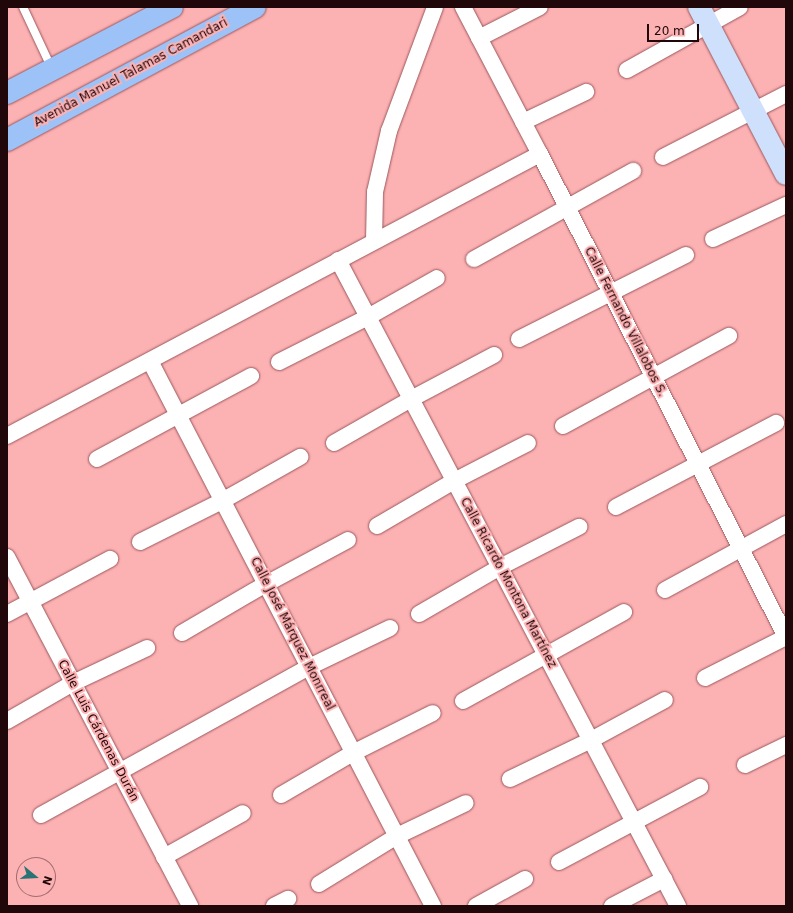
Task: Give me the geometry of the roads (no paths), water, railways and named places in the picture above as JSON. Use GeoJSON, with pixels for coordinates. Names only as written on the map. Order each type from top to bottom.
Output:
{"type":"FeatureCollection","features":[{"type":"Feature","properties":{"kind":"main road"},"geometry":{"type":"LineString","coordinates":[[7,93],[172,7]]}},
{"type":"Feature","properties":{"kind":"main road","name":"Avenida Manuel Talamas Camandari"},"geometry":{"type":"LineString","coordinates":[[7,140],[255,7]]}},
{"type":"Feature","properties":{"kind":"street"},"geometry":{"type":"LineString","coordinates":[[374,241],[375,192],[389,131],[435,7]]}},
{"type":"Feature","properties":{"kind":"street","name":"Calle Fernando Villalobos S."},"geometry":{"type":"LineString","coordinates":[[463,7],[540,154],[786,637]]}},
{"type":"Feature","properties":{"kind":"street"},"geometry":{"type":"LineString","coordinates":[[479,38],[540,7]]}},
{"type":"Feature","properties":{"kind":"street"},"geometry":{"type":"LineString","coordinates":[[628,70],[703,16],[740,7]]}},
{"type":"Feature","properties":{"kind":"street"},"geometry":{"type":"LineString","coordinates":[[703,16],[786,174]]}},
{"type":"Feature","properties":{"kind":"street"},"geometry":{"type":"LineString","coordinates":[[523,122],[586,92]]}},
{"type":"Feature","properties":{"kind":"street"},"geometry":{"type":"LineString","coordinates":[[663,157],[754,112],[786,94]]}},
{"type":"Feature","properties":{"kind":"street"},"geometry":{"type":"LineString","coordinates":[[7,436],[540,154]]}},
{"type":"Feature","properties":{"kind":"street"},"geometry":{"type":"LineString","coordinates":[[474,259],[633,171]]}},
{"type":"Feature","properties":{"kind":"street"},"geometry":{"type":"LineString","coordinates":[[713,239],[786,205]]}},
{"type":"Feature","properties":{"kind":"street"},"geometry":{"type":"LineString","coordinates":[[519,339],[686,255]]}},
{"type":"Feature","properties":{"kind":"street","name":"Calle Ricardo Montona Martínez"},"geometry":{"type":"LineString","coordinates":[[338,260],[678,906]]}},
{"type":"Feature","properties":{"kind":"street"},"geometry":{"type":"LineString","coordinates":[[278,362],[368,317],[437,278]]}},
{"type":"Feature","properties":{"kind":"street"},"geometry":{"type":"LineString","coordinates":[[563,426],[729,336]]}},
{"type":"Feature","properties":{"kind":"street"},"geometry":{"type":"LineString","coordinates":[[334,443],[411,399],[494,355]]}},
{"type":"Feature","properties":{"kind":"street","name":"Calle José Márquez Monrreal"},"geometry":{"type":"LineString","coordinates":[[150,361],[433,906]]}},
{"type":"Feature","properties":{"kind":"street"},"geometry":{"type":"LineString","coordinates":[[97,459],[251,376]]}},
{"type":"Feature","properties":{"kind":"street"},"geometry":{"type":"LineString","coordinates":[[616,507],[776,423]]}},
{"type":"Feature","properties":{"kind":"street"},"geometry":{"type":"LineString","coordinates":[[377,526],[454,481],[528,443]]}},
{"type":"Feature","properties":{"kind":"street"},"geometry":{"type":"LineString","coordinates":[[140,542],[222,501],[300,457]]}},
{"type":"Feature","properties":{"kind":"street"},"geometry":{"type":"LineString","coordinates":[[665,590],[786,524]]}},
{"type":"Feature","properties":{"kind":"street"},"geometry":{"type":"LineString","coordinates":[[419,614],[500,567],[579,527]]}},
{"type":"Feature","properties":{"kind":"street"},"geometry":{"type":"LineString","coordinates":[[182,633],[266,584],[348,540]]}},
{"type":"Feature","properties":{"kind":"street","name":"Calle Luis Cárdenas Durán"},"geometry":{"type":"LineString","coordinates":[[7,556],[190,906]]}},
{"type":"Feature","properties":{"kind":"street"},"geometry":{"type":"LineString","coordinates":[[7,614],[31,603],[110,559]]}},
{"type":"Feature","properties":{"kind":"street"},"geometry":{"type":"LineString","coordinates":[[463,701],[624,612]]}},
{"type":"Feature","properties":{"kind":"street"},"geometry":{"type":"LineString","coordinates":[[41,815],[309,668],[390,628]]}},
{"type":"Feature","properties":{"kind":"street"},"geometry":{"type":"LineString","coordinates":[[705,678],[786,637]]}},
{"type":"Feature","properties":{"kind":"street"},"geometry":{"type":"LineString","coordinates":[[7,722],[73,683],[146,648]]}},
{"type":"Feature","properties":{"kind":"street"},"geometry":{"type":"LineString","coordinates":[[510,779],[591,740],[665,700]]}},
{"type":"Feature","properties":{"kind":"street"},"geometry":{"type":"LineString","coordinates":[[281,795],[354,753],[433,713]]}},
{"type":"Feature","properties":{"kind":"street"},"geometry":{"type":"LineString","coordinates":[[745,765],[786,745]]}},
{"type":"Feature","properties":{"kind":"street"},"geometry":{"type":"LineString","coordinates":[[559,862],[700,787]]}},
{"type":"Feature","properties":{"kind":"street"},"geometry":{"type":"LineString","coordinates":[[319,884],[397,836],[466,803]]}},
{"type":"Feature","properties":{"kind":"street"},"geometry":{"type":"LineString","coordinates":[[164,857],[243,813]]}},
{"type":"Feature","properties":{"kind":"street"},"geometry":{"type":"LineString","coordinates":[[476,906],[525,879]]}},
{"type":"Feature","properties":{"kind":"street"},"geometry":{"type":"LineString","coordinates":[[612,906],[664,879]]}},
{"type":"Feature","properties":{"kind":"street"},"geometry":{"type":"LineString","coordinates":[[274,906],[288,899]]}},
{"type":"Feature","properties":{"kind":"lane"},"geometry":{"type":"LineString","coordinates":[[23,7],[52,70]]}}]}
